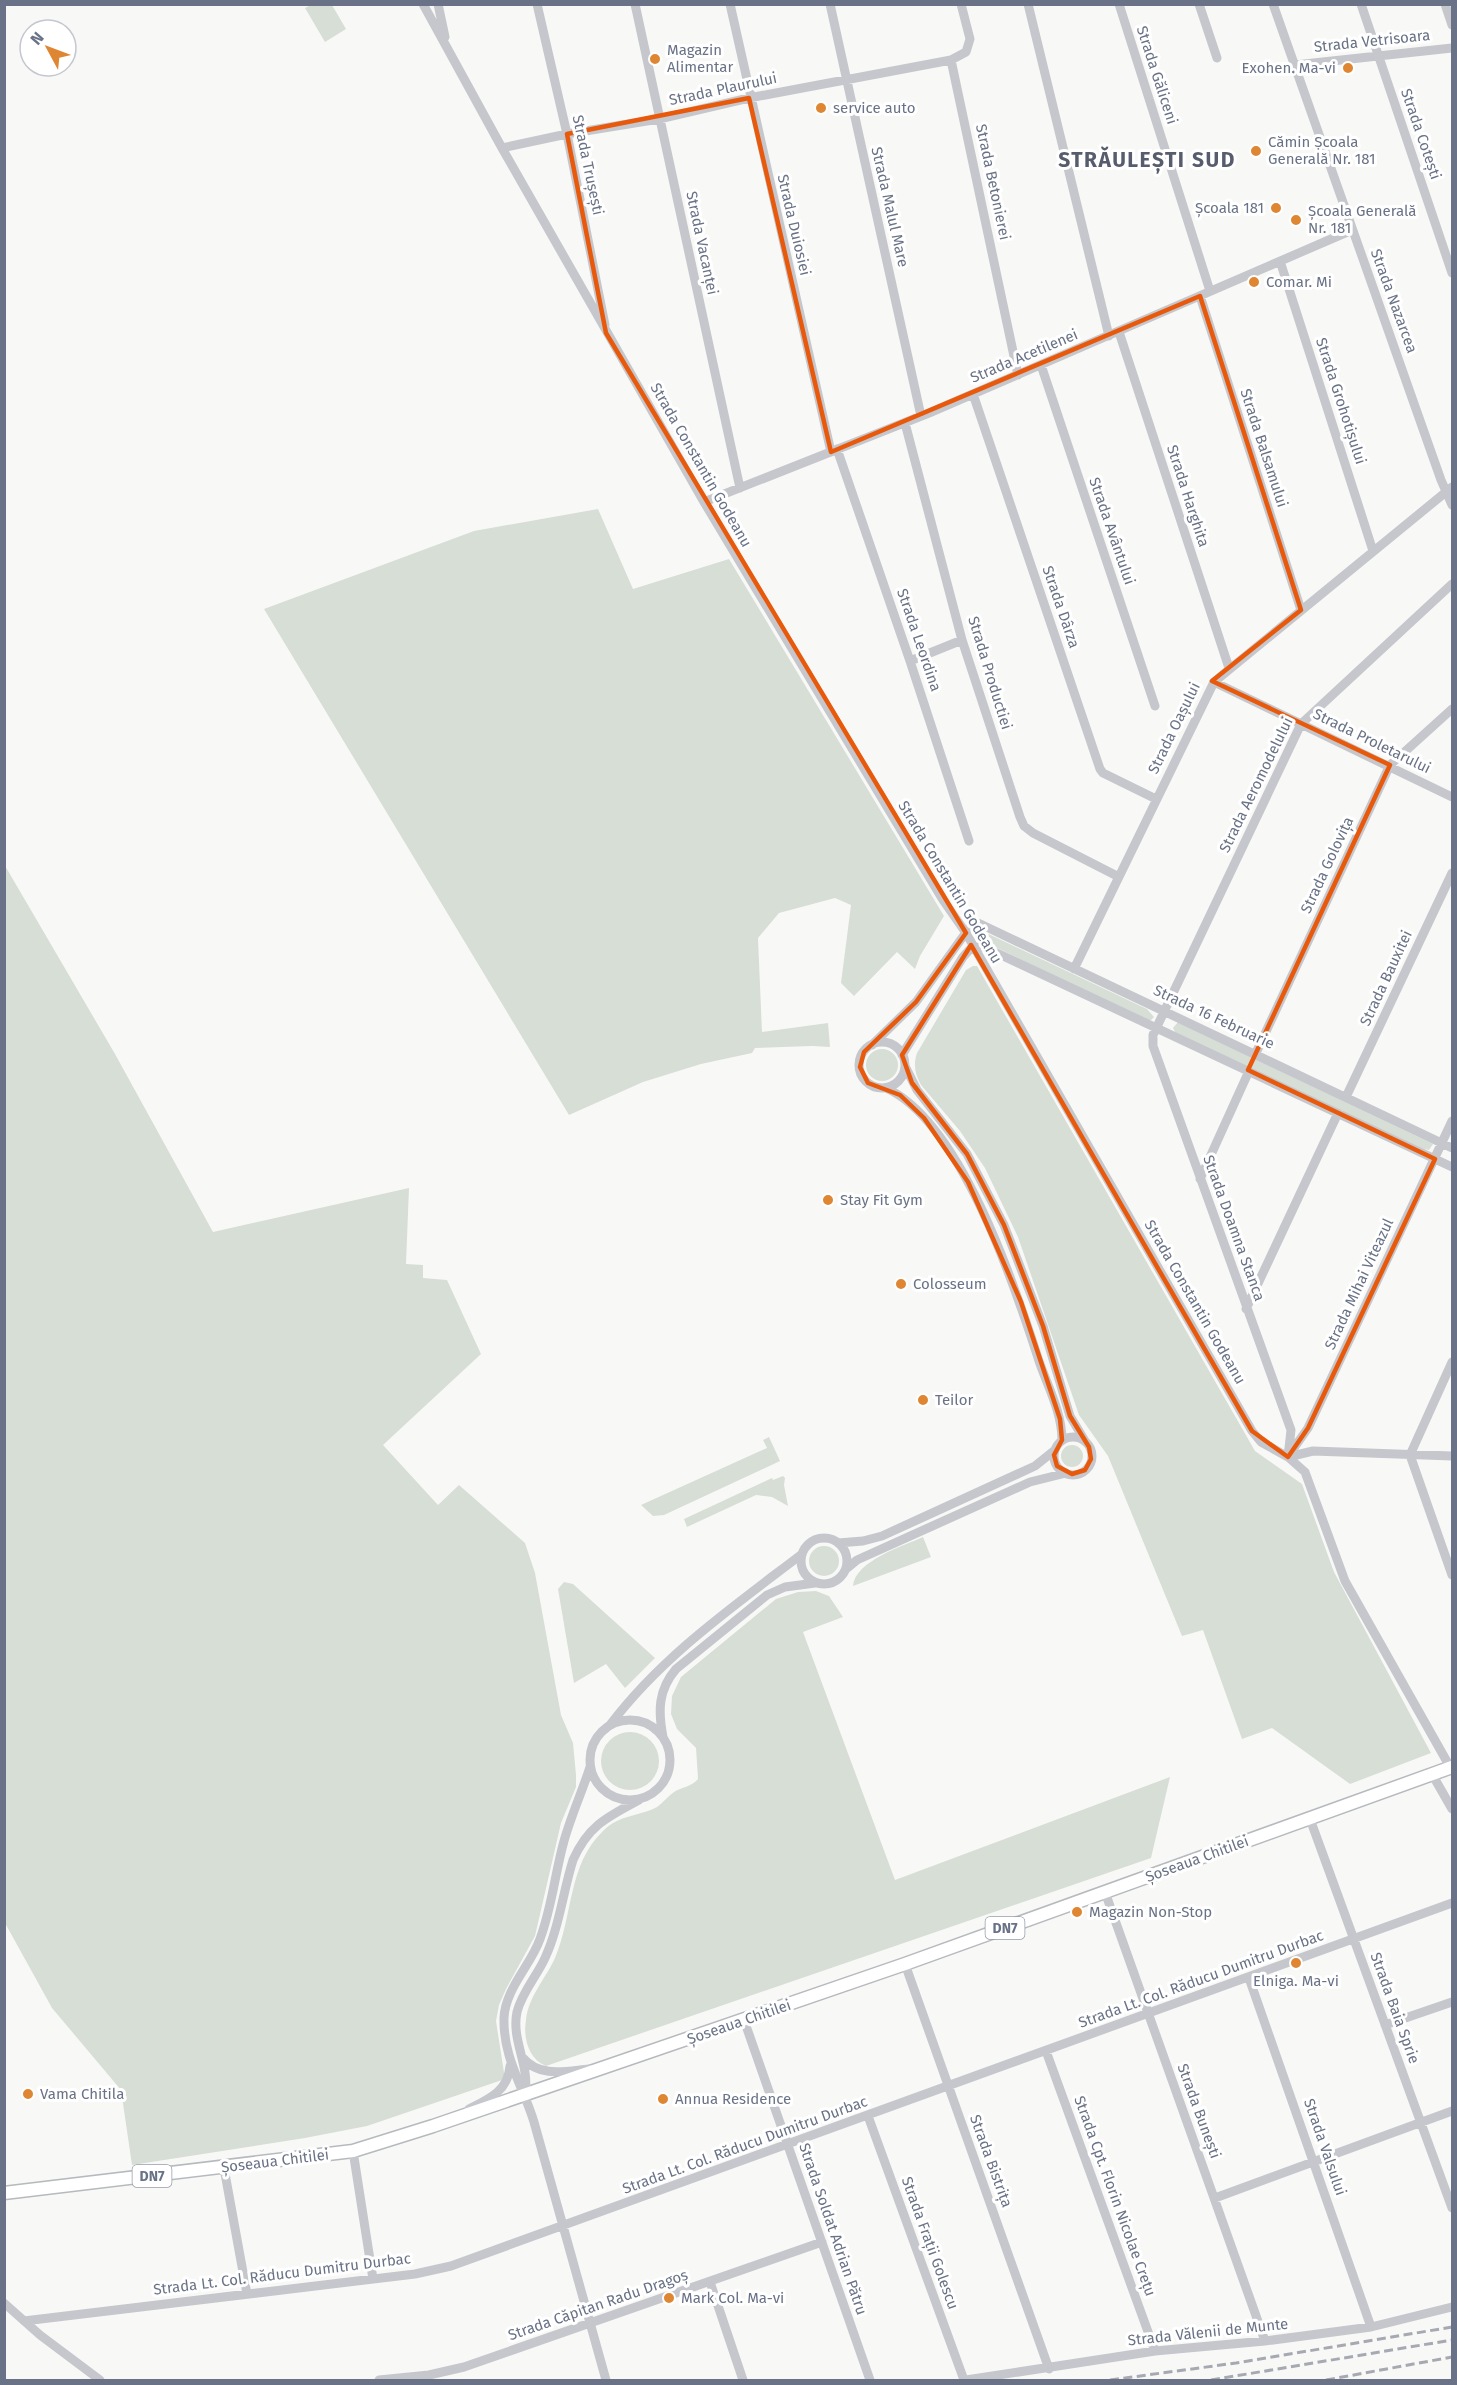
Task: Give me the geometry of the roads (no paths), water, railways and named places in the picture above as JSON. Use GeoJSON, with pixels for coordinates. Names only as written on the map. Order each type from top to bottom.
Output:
{"type":"FeatureCollection","features":[{"type":"Feature","properties":{"kind":"main road","name":"Șoseaua Chitilei"},"geometry":{"type":"LineString","coordinates":[[4,2193],[353,2151],[905,1964],[1451,1767]]}},
{"type":"Feature","properties":{"kind":"street","name":"Strada Constantin Godeanu"},"geometry":{"type":"LineString","coordinates":[[423,4],[606,333],[704,502],[941,896],[966,933],[1252,1431],[1265,1445],[1288,1457],[1305,1472],[1345,1581],[1451,1767]]}},
{"type":"Feature","properties":{"kind":"street"},"geometry":{"type":"LineString","coordinates":[[438,4],[448,49]]}},
{"type":"Feature","properties":{"kind":"street","name":"Strada Trușești"},"geometry":{"type":"LineString","coordinates":[[537,4],[567,134],[606,333]]}},
{"type":"Feature","properties":{"kind":"street","name":"Strada Vacanței"},"geometry":{"type":"LineString","coordinates":[[635,4],[740,488]]}},
{"type":"Feature","properties":{"kind":"street","name":"Strada Duiosiei"},"geometry":{"type":"LineString","coordinates":[[730,4],[749,98],[834,451]]}},
{"type":"Feature","properties":{"kind":"street","name":"Strada Malul Mare"},"geometry":{"type":"LineString","coordinates":[[830,4],[921,416]]}},
{"type":"Feature","properties":{"kind":"street"},"geometry":{"type":"LineString","coordinates":[[951,60],[966,52],[970,39],[961,4]]}},
{"type":"Feature","properties":{"kind":"street"},"geometry":{"type":"LineString","coordinates":[[1028,4],[1108,336]]}},
{"type":"Feature","properties":{"kind":"street","name":"Strada Găliceni"},"geometry":{"type":"LineString","coordinates":[[1119,4],[1210,291]]}},
{"type":"Feature","properties":{"kind":"street"},"geometry":{"type":"LineString","coordinates":[[1199,4],[1217,58]]}},
{"type":"Feature","properties":{"kind":"street","name":"Strada Nazarcea"},"geometry":{"type":"LineString","coordinates":[[1273,4],[1352,230],[1450,489],[1452,505]]}},
{"type":"Feature","properties":{"kind":"street","name":"Strada Cotești"},"geometry":{"type":"LineString","coordinates":[[1361,4],[1452,273]]}},
{"type":"Feature","properties":{"kind":"street"},"geometry":{"type":"LineString","coordinates":[[1445,4],[1452,25]]}},
{"type":"Feature","properties":{"kind":"street","name":"Strada Vetrisoara"},"geometry":{"type":"LineString","coordinates":[[1295,65],[1452,48]]}},
{"type":"Feature","properties":{"kind":"street","name":"Strada Plaurului"},"geometry":{"type":"LineString","coordinates":[[502,148],[951,60]]}},
{"type":"Feature","properties":{"kind":"street","name":"Strada Betonierei"},"geometry":{"type":"LineString","coordinates":[[951,60],[1018,375]]}},
{"type":"Feature","properties":{"kind":"street","name":"Strada Acetilenei"},"geometry":{"type":"LineString","coordinates":[[704,502],[905,423],[1352,230]]}},
{"type":"Feature","properties":{"kind":"street","name":"Strada Grohotișului"},"geometry":{"type":"LineString","coordinates":[[1280,261],[1373,551]]}},
{"type":"Feature","properties":{"kind":"street","name":"Strada Balsamului"},"geometry":{"type":"LineString","coordinates":[[1200,296],[1301,610]]}},
{"type":"Feature","properties":{"kind":"street","name":"Strada Harghita"},"geometry":{"type":"LineString","coordinates":[[1119,332],[1229,668]]}},
{"type":"Feature","properties":{"kind":"street","name":"Strada Avântului"},"geometry":{"type":"LineString","coordinates":[[1041,365],[1155,706]]}},
{"type":"Feature","properties":{"kind":"street","name":"Strada Dârza"},"geometry":{"type":"LineString","coordinates":[[973,394],[1100,769],[1103,773],[1156,799]]}},
{"type":"Feature","properties":{"kind":"street","name":"Strada Productiei"},"geometry":{"type":"LineString","coordinates":[[905,423],[962,640],[1024,826],[1033,833],[1119,877]]}},
{"type":"Feature","properties":{"kind":"street","name":"Strada Leordina"},"geometry":{"type":"LineString","coordinates":[[834,451],[910,661],[969,842]]}},
{"type":"Feature","properties":{"kind":"street","name":"Strada Oașului"},"geometry":{"type":"LineString","coordinates":[[1074,969],[1214,682],[1450,489]]}},
{"type":"Feature","properties":{"kind":"street","name":"Strada Aeromodelului"},"geometry":{"type":"LineString","coordinates":[[1164,1011],[1301,723],[1452,585]]}},
{"type":"Feature","properties":{"kind":"street"},"geometry":{"type":"LineString","coordinates":[[910,661],[962,640]]}},
{"type":"Feature","properties":{"kind":"street","name":"Strada Proletarului"},"geometry":{"type":"LineString","coordinates":[[1214,682],[1452,796]]}},
{"type":"Feature","properties":{"kind":"street","name":"Strada Golovița"},"geometry":{"type":"LineString","coordinates":[[1256,1053],[1390,765],[1452,708]]}},
{"type":"Feature","properties":{"kind":"street","name":"Strada Bauxitei"},"geometry":{"type":"LineString","coordinates":[[1346,1096],[1452,873]]}},
{"type":"Feature","properties":{"kind":"street","name":"Strada 16 Februarie"},"geometry":{"type":"LineString","coordinates":[[966,933],[976,922],[1452,1148]]}},
{"type":"Feature","properties":{"kind":"street"},"geometry":{"type":"LineString","coordinates":[[838,1543],[863,1541],[882,1536],[1035,1466],[1055,1450],[1062,1440],[1060,1419],[1021,1302],[968,1182],[952,1155],[924,1118],[900,1095],[868,1083],[861,1074],[861,1056],[916,1002],[966,933]]}},
{"type":"Feature","properties":{"kind":"street"},"geometry":{"type":"LineString","coordinates":[[902,1054],[963,957],[972,947],[984,947],[1452,1167]]}},
{"type":"Feature","properties":{"kind":"street","name":"Strada Doamna Stanca"},"geometry":{"type":"LineString","coordinates":[[1164,1011],[1153,1035],[1153,1046],[1291,1430],[1288,1457]]}},
{"type":"Feature","properties":{"kind":"street"},"geometry":{"type":"LineString","coordinates":[[802,1554],[802,1568],[809,1579],[824,1584],[837,1581],[857,1560],[1030,1482],[1066,1473],[1079,1473],[1089,1465],[1091,1453],[1070,1416],[1039,1315],[1004,1225],[967,1154],[917,1090],[902,1054],[886,1043],[872,1045]]}},
{"type":"Feature","properties":{"kind":"street"},"geometry":{"type":"LineString","coordinates":[[886,1088],[901,1077],[905,1065]]}},
{"type":"Feature","properties":{"kind":"street"},"geometry":{"type":"LineString","coordinates":[[1200,1179],[1249,1071]]}},
{"type":"Feature","properties":{"kind":"street"},"geometry":{"type":"LineString","coordinates":[[1246,1309],[1338,1113]]}},
{"type":"Feature","properties":{"kind":"street","name":"Strada Mihai Viteazul"},"geometry":{"type":"LineString","coordinates":[[1288,1457],[1308,1428],[1452,1121]]}},
{"type":"Feature","properties":{"kind":"street"},"geometry":{"type":"LineString","coordinates":[[1452,1362],[1410,1455],[1452,1575]]}},
{"type":"Feature","properties":{"kind":"street"},"geometry":{"type":"LineString","coordinates":[[1062,1440],[1074,1437],[1085,1442]]}},
{"type":"Feature","properties":{"kind":"street"},"geometry":{"type":"LineString","coordinates":[[1055,1450],[1055,1461],[1066,1473]]}},
{"type":"Feature","properties":{"kind":"street"},"geometry":{"type":"LineString","coordinates":[[1288,1457],[1313,1451],[1452,1456]]}},
{"type":"Feature","properties":{"kind":"street"},"geometry":{"type":"LineString","coordinates":[[639,1800],[628,1801],[608,1794],[594,1778],[590,1756],[596,1740],[634,1694],[666,1662],[802,1554],[810,1544],[819,1539],[830,1539],[838,1543],[846,1555],[846,1569]]}},
{"type":"Feature","properties":{"kind":"street"},"geometry":{"type":"LineString","coordinates":[[525,2094],[528,2079],[517,2033],[517,2012],[548,1950],[568,1875],[578,1848],[592,1829],[606,1818],[651,1795],[668,1775],[670,1755],[663,1737],[660,1698],[669,1677],[767,1595],[785,1587],[815,1582]]}},
{"type":"Feature","properties":{"kind":"street"},"geometry":{"type":"LineString","coordinates":[[610,1725],[633,1720],[655,1728],[663,1737]]}},
{"type":"Feature","properties":{"kind":"street"},"geometry":{"type":"LineString","coordinates":[[591,1767],[565,1838],[541,1936],[506,2008],[506,2041],[517,2083],[525,2094],[606,2380]]}},
{"type":"Feature","properties":{"kind":"street"},"geometry":{"type":"LineString","coordinates":[[1432,1774],[1452,1809]]}},
{"type":"Feature","properties":{"kind":"street","name":"Strada Baia Sprie"},"geometry":{"type":"LineString","coordinates":[[1310,1819],[1452,2208]]}},
{"type":"Feature","properties":{"kind":"street","name":"Strada Bunești"},"geometry":{"type":"LineString","coordinates":[[1105,1892],[1265,2341]]}},
{"type":"Feature","properties":{"kind":"street","name":"Strada Lt. Col. Răducu Dumitru Durbac"},"geometry":{"type":"LineString","coordinates":[[24,2321],[415,2274],[451,2266],[1452,1903]]}},
{"type":"Feature","properties":{"kind":"street","name":"Strada Bistrița"},"geometry":{"type":"LineString","coordinates":[[905,1964],[1048,2369]]}},
{"type":"Feature","properties":{"kind":"street","name":"Strada Valsului"},"geometry":{"type":"LineString","coordinates":[[1249,1978],[1371,2327]]}},
{"type":"Feature","properties":{"kind":"street"},"geometry":{"type":"LineString","coordinates":[[1385,2025],[1452,2002]]}},
{"type":"Feature","properties":{"kind":"street","name":"Strada Soldat Adrian Pătru"},"geometry":{"type":"LineString","coordinates":[[744,2020],[870,2380]]}},
{"type":"Feature","properties":{"kind":"street","name":"Strada Cpt. Florin Nicolae Crețu"},"geometry":{"type":"LineString","coordinates":[[1046,2051],[1155,2350]]}},
{"type":"Feature","properties":{"kind":"street"},"geometry":{"type":"LineString","coordinates":[[522,2056],[530,2065],[546,2073],[597,2069]]}},
{"type":"Feature","properties":{"kind":"street"},"geometry":{"type":"LineString","coordinates":[[446,2121],[498,2094],[508,2078],[510,2060]]}},
{"type":"Feature","properties":{"kind":"street"},"geometry":{"type":"LineString","coordinates":[[1215,2198],[1452,2111]]}},
{"type":"Feature","properties":{"kind":"street","name":"Strada Frații Golescu"},"geometry":{"type":"LineString","coordinates":[[868,2116],[965,2380]]}},
{"type":"Feature","properties":{"kind":"street"},"geometry":{"type":"LineString","coordinates":[[353,2151],[373,2279]]}},
{"type":"Feature","properties":{"kind":"street"},"geometry":{"type":"LineString","coordinates":[[224,2168],[247,2294]]}},
{"type":"Feature","properties":{"kind":"street","name":"Strada Căpitan Radu Dragoș"},"geometry":{"type":"LineString","coordinates":[[379,2380],[429,2375],[464,2367],[591,2325],[822,2242]]}},
{"type":"Feature","properties":{"kind":"street"},"geometry":{"type":"LineString","coordinates":[[710,2282],[743,2380]]}},
{"type":"Feature","properties":{"kind":"street"},"geometry":{"type":"LineString","coordinates":[[4,2303],[100,2380]]}},
{"type":"Feature","properties":{"kind":"street","name":"Strada Vălenii de Munte"},"geometry":{"type":"LineString","coordinates":[[965,2380],[1048,2369],[1155,2350],[1265,2341],[1371,2327],[1452,2307]]}},
{"type":"Feature","properties":{"kind":"railway"},"geometry":{"type":"LineString","coordinates":[[1110,2380],[1236,2363],[1452,2327]]}},
{"type":"Feature","properties":{"kind":"railway"},"geometry":{"type":"LineString","coordinates":[[1211,2380],[1452,2340]]}},
{"type":"Feature","properties":{"kind":"railway"},"geometry":{"type":"LineString","coordinates":[[1326,2380],[1452,2357]]}},
{"type":"Feature","properties":{"kind":"place","name":"Magazin Alimentar"},"geometry":{"type":"Point","coordinates":[655,59]}},
{"type":"Feature","properties":{"kind":"place","name":"Exohen. Ma-vi"},"geometry":{"type":"Point","coordinates":[1348,68]}},
{"type":"Feature","properties":{"kind":"place","name":"service auto"},"geometry":{"type":"Point","coordinates":[821,108]}},
{"type":"Feature","properties":{"kind":"place","name":"Cămin Școala Generală Nr. 181"},"geometry":{"type":"Point","coordinates":[1256,151]}},
{"type":"Feature","properties":{"kind":"place","name":"Școala 181"},"geometry":{"type":"Point","coordinates":[1276,208]}},
{"type":"Feature","properties":{"kind":"place","name":"Școala Generală Nr. 181"},"geometry":{"type":"Point","coordinates":[1296,220]}},
{"type":"Feature","properties":{"kind":"place","name":"Comar. Mi"},"geometry":{"type":"Point","coordinates":[1254,282]}},
{"type":"Feature","properties":{"kind":"place","name":"Stay Fit Gym"},"geometry":{"type":"Point","coordinates":[828,1200]}},
{"type":"Feature","properties":{"kind":"place","name":"Colosseum"},"geometry":{"type":"Point","coordinates":[901,1284]}},
{"type":"Feature","properties":{"kind":"place","name":"Teilor"},"geometry":{"type":"Point","coordinates":[923,1400]}},
{"type":"Feature","properties":{"kind":"place","name":"Magazin Non-Stop"},"geometry":{"type":"Point","coordinates":[1077,1912]}},
{"type":"Feature","properties":{"kind":"place","name":"Elniga. Ma-vi"},"geometry":{"type":"Point","coordinates":[1296,1963]}},
{"type":"Feature","properties":{"kind":"place","name":"Vama Chitila"},"geometry":{"type":"Point","coordinates":[28,2094]}},
{"type":"Feature","properties":{"kind":"place","name":"Annua Residence"},"geometry":{"type":"Point","coordinates":[663,2099]}},
{"type":"Feature","properties":{"kind":"place","name":"Mark Col. Ma-vi"},"geometry":{"type":"Point","coordinates":[669,2298]}},
{"type":"Feature","properties":{"kind":"district","name":"STRĂULEȘTI SUD"},"geometry":{"type":"Point","coordinates":[1147,160]}}]}
